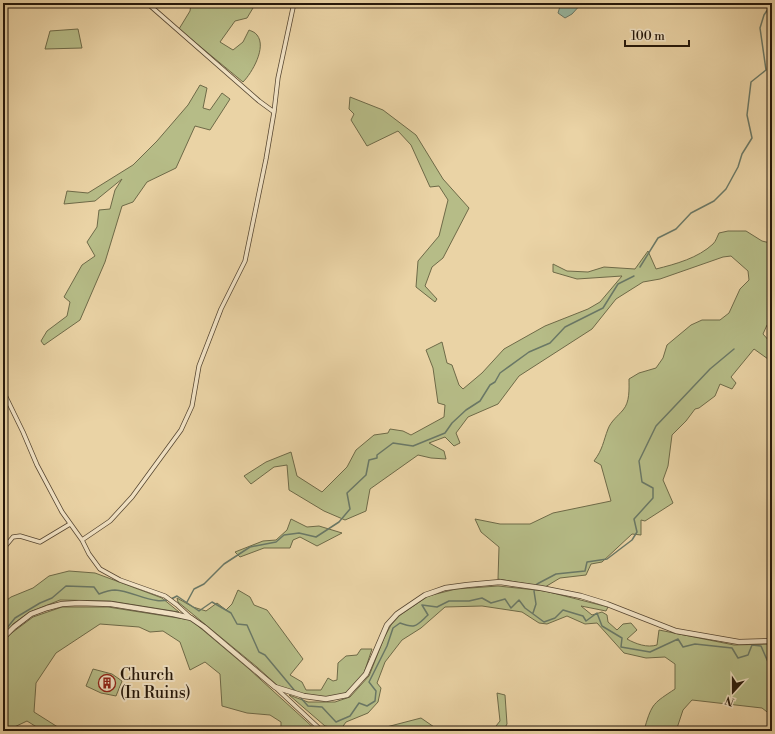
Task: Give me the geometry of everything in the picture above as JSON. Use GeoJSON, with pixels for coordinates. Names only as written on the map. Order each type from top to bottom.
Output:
{"type":"FeatureCollection","features":[{"type":"Feature","properties":{"kind":"street"},"geometry":{"type":"LineString","coordinates":[[147,3],[259,101],[274,112]]}},
{"type":"Feature","properties":{"kind":"street"},"geometry":{"type":"LineString","coordinates":[[82,540],[110,521],[132,497],[181,430],[192,406],[198,370],[202,359],[221,309],[245,262],[294,3]]}},
{"type":"Feature","properties":{"kind":"street"},"geometry":{"type":"LineString","coordinates":[[3,391],[37,465],[62,512],[100,569],[120,580],[165,596],[275,687],[322,731]]}},
{"type":"Feature","properties":{"kind":"street"},"geometry":{"type":"LineString","coordinates":[[3,549],[13,537],[20,536],[40,542],[70,524]]}},
{"type":"Feature","properties":{"kind":"street"},"geometry":{"type":"LineString","coordinates":[[275,687],[304,696],[326,699],[347,696],[366,674],[387,625],[397,614],[425,596],[445,588],[500,582],[581,596],[607,604],[676,631],[738,642],[772,641]]}},
{"type":"Feature","properties":{"kind":"street"},"geometry":{"type":"LineString","coordinates":[[3,638],[31,614],[62,604],[111,604],[191,618]]}},
{"type":"Feature","properties":{"kind":"shaded area"},"geometry":{"type":"Polygon","coordinates":[[[191,3],[256,3],[247,18],[235,21],[220,42],[233,50],[243,42],[249,30],[254,32],[260,40],[257,60],[247,78],[243,82],[179,29],[190,11],[191,3]]]}},
{"type":"Feature","properties":{"kind":"shaded area"},"geometry":{"type":"Polygon","coordinates":[[[561,3],[582,3],[572,14],[565,18],[558,13],[561,3]]]}},
{"type":"Feature","properties":{"kind":"shaded area"},"geometry":{"type":"Polygon","coordinates":[[[78,29],[82,48],[45,49],[50,31],[78,29]]]}},
{"type":"Feature","properties":{"kind":"shaded area"},"geometry":{"type":"Polygon","coordinates":[[[200,85],[207,88],[203,108],[210,110],[222,93],[230,99],[210,130],[195,126],[176,168],[147,182],[133,202],[122,206],[105,262],[80,320],[44,345],[41,341],[47,331],[67,316],[70,302],[64,297],[82,265],[95,256],[87,242],[97,227],[99,210],[110,209],[115,190],[122,179],[95,201],[64,204],[67,191],[88,193],[133,165],[157,141],[188,105],[200,85]]]}},
{"type":"Feature","properties":{"kind":"shaded area"},"geometry":{"type":"Polygon","coordinates":[[[350,97],[383,110],[416,135],[443,179],[469,208],[443,258],[432,267],[425,286],[437,299],[435,302],[416,287],[418,261],[439,236],[448,200],[439,186],[430,187],[411,145],[398,131],[367,146],[351,120],[354,114],[349,109],[350,97]]]}},
{"type":"Feature","properties":{"kind":"shaded area"},"geometry":{"type":"Polygon","coordinates":[[[728,231],[746,231],[762,241],[770,243],[772,240],[772,322],[767,325],[763,334],[771,343],[768,359],[754,349],[731,377],[736,383],[732,389],[720,384],[715,396],[699,408],[695,409],[686,421],[672,435],[668,466],[663,480],[673,503],[645,521],[641,520],[641,535],[632,534],[602,562],[591,564],[586,575],[560,578],[545,587],[498,579],[499,547],[481,532],[475,519],[500,524],[530,524],[553,513],[611,501],[601,465],[594,461],[601,449],[609,426],[627,403],[629,395],[629,379],[639,373],[656,368],[663,358],[667,345],[691,325],[702,320],[720,320],[729,313],[740,289],[749,280],[748,271],[731,256],[723,257],[660,279],[643,282],[616,299],[592,329],[519,376],[498,404],[468,417],[456,433],[460,443],[454,446],[445,437],[429,443],[444,451],[446,459],[418,455],[370,489],[366,511],[345,520],[324,511],[289,490],[287,465],[274,467],[251,484],[244,476],[266,462],[291,452],[297,476],[322,492],[347,467],[356,450],[374,435],[388,433],[390,429],[403,431],[411,435],[444,417],[445,405],[438,403],[433,368],[426,350],[442,342],[447,363],[452,365],[459,385],[463,389],[482,373],[504,349],[545,326],[588,309],[600,302],[622,276],[577,279],[553,272],[553,264],[567,271],[588,272],[604,267],[635,269],[648,251],[656,269],[679,263],[694,257],[713,244],[719,233],[728,231]]]}},
{"type":"Feature","properties":{"kind":"shaded area"},"geometry":{"type":"Polygon","coordinates":[[[291,519],[307,527],[319,526],[342,533],[317,546],[300,537],[293,540],[290,548],[264,548],[240,557],[235,552],[263,541],[276,540],[287,530],[291,519]]]}},
{"type":"Feature","properties":{"kind":"shaded area"},"geometry":{"type":"Polygon","coordinates":[[[69,571],[95,573],[162,598],[179,612],[110,601],[60,600],[30,612],[13,624],[8,633],[3,637],[3,603],[11,597],[33,588],[49,576],[69,571]]]}},
{"type":"Feature","properties":{"kind":"shaded area"},"geometry":{"type":"Polygon","coordinates":[[[498,586],[545,591],[608,607],[606,611],[581,606],[592,615],[602,612],[607,615],[608,622],[617,630],[623,624],[631,623],[637,630],[627,639],[642,645],[657,645],[659,630],[734,645],[772,644],[772,715],[762,708],[692,700],[683,710],[676,731],[652,731],[645,727],[647,719],[655,704],[662,697],[675,689],[675,664],[665,657],[646,658],[624,653],[597,623],[585,624],[567,616],[547,624],[539,623],[522,612],[482,606],[445,607],[421,628],[402,640],[385,662],[377,683],[381,688],[378,702],[368,713],[346,722],[341,729],[325,726],[289,695],[308,702],[335,702],[350,697],[369,676],[384,638],[391,625],[400,615],[428,596],[456,589],[498,586]]]}},
{"type":"Feature","properties":{"kind":"shaded area"},"geometry":{"type":"Polygon","coordinates":[[[238,590],[250,597],[254,605],[267,610],[303,659],[290,675],[302,682],[306,690],[321,690],[328,678],[333,681],[337,680],[338,663],[346,656],[357,655],[361,649],[372,649],[364,673],[347,693],[327,698],[304,695],[278,686],[178,602],[177,598],[193,607],[206,611],[217,603],[226,610],[232,604],[238,590]]]}},
{"type":"Feature","properties":{"kind":"shaded area"},"geometry":{"type":"Polygon","coordinates":[[[62,607],[108,607],[191,620],[249,669],[317,731],[281,731],[281,722],[270,715],[247,713],[222,706],[220,674],[205,662],[190,670],[180,642],[163,631],[150,632],[139,627],[100,624],[56,653],[36,683],[34,712],[64,731],[43,731],[27,721],[8,731],[3,731],[3,644],[9,635],[33,617],[62,607]]]}},
{"type":"Feature","properties":{"kind":"shaded area"},"geometry":{"type":"Polygon","coordinates":[[[93,669],[112,674],[122,681],[116,696],[101,693],[86,686],[93,669]]]}},
{"type":"Feature","properties":{"kind":"shaded area"},"geometry":{"type":"Polygon","coordinates":[[[497,693],[505,695],[507,724],[503,731],[492,731],[500,721],[497,693]]]}},
{"type":"Feature","properties":{"kind":"shaded area"},"geometry":{"type":"Polygon","coordinates":[[[421,718],[437,729],[451,728],[459,731],[371,731],[421,718]]]}},
{"type":"Feature","properties":{"kind":"waterway"},"geometry":{"type":"LineString","coordinates":[[640,267],[658,238],[676,229],[691,213],[714,201],[726,189],[738,167],[742,154],[752,138],[747,115],[751,82],[766,70],[760,28],[764,15],[772,3]]}},
{"type":"Feature","properties":{"kind":"waterway"},"geometry":{"type":"LineString","coordinates":[[187,602],[194,589],[204,584],[224,564],[250,547],[276,542],[284,535],[299,533],[316,537],[339,522],[350,509],[347,493],[366,475],[369,460],[377,458],[377,455],[393,443],[413,446],[445,433],[452,423],[466,410],[480,401],[500,373],[529,352],[550,343],[565,327],[603,308],[618,284],[634,276]]}},
{"type":"Feature","properties":{"kind":"waterway"},"geometry":{"type":"LineString","coordinates":[[533,613],[536,604],[534,591],[537,584],[556,574],[585,571],[587,562],[607,559],[632,540],[637,532],[634,519],[653,498],[653,488],[642,482],[639,461],[656,426],[710,369],[734,349]]}},
{"type":"Feature","properties":{"kind":"waterway"},"geometry":{"type":"LineString","coordinates":[[3,633],[15,618],[40,603],[52,598],[66,586],[94,587],[99,594],[113,590],[123,591],[161,601],[169,600],[177,596],[199,611],[212,602],[231,613],[237,624],[247,625],[259,652],[265,655],[295,691]]}},
{"type":"Feature","properties":{"kind":"waterway"},"geometry":{"type":"LineString","coordinates":[[300,697],[308,706],[322,707],[336,722],[350,716],[359,703],[367,706],[375,701],[376,691],[369,682],[387,646],[393,628],[400,623],[409,626],[418,624],[428,615],[422,605],[437,607],[449,601],[469,601],[482,598],[491,603],[505,599],[511,608],[519,600],[525,608],[544,622],[555,618],[563,610],[583,616],[586,621],[597,613],[602,626],[622,638],[621,647],[650,652],[678,639],[683,647],[695,644],[732,648],[738,658],[748,655],[752,645],[761,646],[772,671]]}},
{"type":"Feature","properties":{"kind":"waterway"},"geometry":{"type":"LineString","coordinates":[[3,664],[5,667],[3,670]]}},
{"type":"Feature","properties":{"kind":"place","name":"Church (In Ruins)"},"geometry":{"type":"Point","coordinates":[107,683]}}]}
